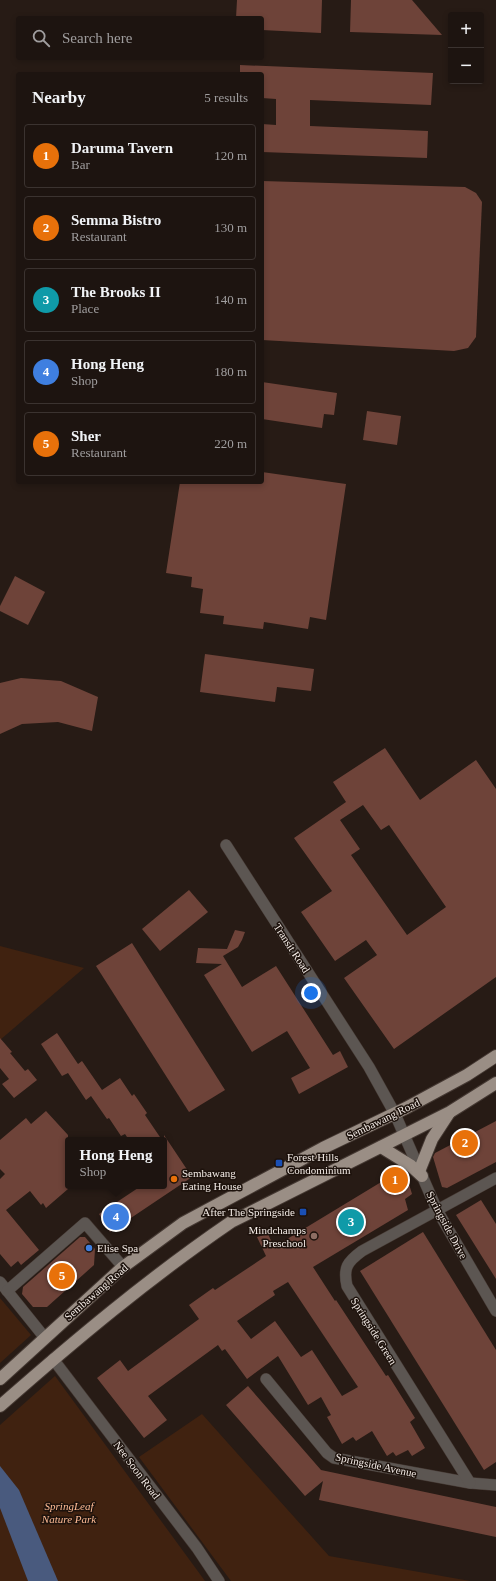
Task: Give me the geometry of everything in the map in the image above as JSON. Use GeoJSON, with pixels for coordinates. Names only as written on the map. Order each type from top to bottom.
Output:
{"type":"FeatureCollection","features":[{"type":"Feature","properties":{"kind":"main road","name":"Sembawang Road"},"geometry":{"type":"LineString","coordinates":[[0,1379],[5,1372],[124,1267],[183,1223],[323,1148],[395,1114],[467,1075],[496,1056]]}},
{"type":"Feature","properties":{"kind":"main road"},"geometry":{"type":"LineString","coordinates":[[0,1406],[53,1359],[141,1287],[231,1222],[450,1112],[496,1083]]}},
{"type":"Feature","properties":{"kind":"main road"},"geometry":{"type":"LineString","coordinates":[[380,1147],[421,1172],[432,1139],[450,1112]]}},
{"type":"Feature","properties":{"kind":"street","name":"Transit Road"},"geometry":{"type":"LineString","coordinates":[[226,845],[369,1068],[405,1135]]}},
{"type":"Feature","properties":{"kind":"street","name":"Springside Drive"},"geometry":{"type":"LineString","coordinates":[[405,1135],[437,1210],[496,1311]]}},
{"type":"Feature","properties":{"kind":"street","name":"Springside Green"},"geometry":{"type":"LineString","coordinates":[[470,1483],[347,1286],[345,1275],[346,1266],[362,1251],[496,1178]]}},
{"type":"Feature","properties":{"kind":"street"},"geometry":{"type":"LineString","coordinates":[[45,1338],[4,1286],[85,1224],[124,1267]]}},
{"type":"Feature","properties":{"kind":"street","name":"Nee Soon Road"},"geometry":{"type":"LineString","coordinates":[[53,1359],[197,1548],[219,1581]]}},
{"type":"Feature","properties":{"kind":"street","name":"Springside Avenue"},"geometry":{"type":"LineString","coordinates":[[266,1379],[328,1453],[334,1458],[470,1483],[496,1485]]}},
{"type":"Feature","properties":{"kind":"green space"},"geometry":{"type":"Polygon","coordinates":[[[0,946],[84,968],[0,1040],[0,946]]]}},
{"type":"Feature","properties":{"kind":"green space"},"geometry":{"type":"Polygon","coordinates":[[[0,1298],[31,1335],[0,1363],[0,1298]]]}},
{"type":"Feature","properties":{"kind":"green space","name":"SpringLeaf Nature Park"},"geometry":{"type":"Polygon","coordinates":[[[55,1376],[205,1581],[0,1581],[0,1425],[55,1376]]]}},
{"type":"Feature","properties":{"kind":"green space"},"geometry":{"type":"Polygon","coordinates":[[[202,1414],[329,1556],[470,1581],[231,1581],[139,1457],[202,1414]]]}},
{"type":"Feature","properties":{"kind":"water"},"geometry":{"type":"Polygon","coordinates":[[[0,1466],[19,1490],[58,1581],[28,1581],[0,1508],[0,1466]]]}},
{"type":"Feature","properties":{"kind":"building"},"geometry":{"type":"Polygon","coordinates":[[[237,0],[322,0],[321,33],[264,30],[264,16],[236,16],[237,0]]]}},
{"type":"Feature","properties":{"kind":"building"},"geometry":{"type":"Polygon","coordinates":[[[351,0],[412,0],[442,35],[350,32],[351,0]]]}},
{"type":"Feature","properties":{"kind":"building"},"geometry":{"type":"Polygon","coordinates":[[[240,65],[433,73],[431,105],[310,100],[310,126],[428,131],[427,158],[264,152],[264,124],[276,125],[276,99],[264,98],[264,72],[240,72],[240,65]]]}},
{"type":"Feature","properties":{"kind":"building"},"geometry":{"type":"Polygon","coordinates":[[[264,181],[465,187],[476,193],[482,202],[476,337],[468,348],[454,351],[264,340],[264,181]]]}},
{"type":"Feature","properties":{"kind":"building"},"geometry":{"type":"Polygon","coordinates":[[[264,382],[337,393],[334,415],[324,414],[322,428],[264,419],[264,382]]]}},
{"type":"Feature","properties":{"kind":"building"},"geometry":{"type":"Polygon","coordinates":[[[367,411],[401,416],[397,445],[363,440],[367,411]]]}},
{"type":"Feature","properties":{"kind":"building"},"geometry":{"type":"Polygon","coordinates":[[[264,472],[346,484],[326,620],[310,617],[308,629],[264,622],[263,629],[223,624],[224,616],[200,613],[203,589],[191,587],[192,577],[166,573],[180,484],[264,484],[264,472]]]}},
{"type":"Feature","properties":{"kind":"building"},"geometry":{"type":"Polygon","coordinates":[[[15,576],[45,592],[28,625],[0,611],[0,606],[15,576]]]}},
{"type":"Feature","properties":{"kind":"building"},"geometry":{"type":"Polygon","coordinates":[[[205,654],[314,669],[311,691],[277,687],[275,702],[200,692],[205,654]]]}},
{"type":"Feature","properties":{"kind":"building"},"geometry":{"type":"Polygon","coordinates":[[[21,678],[61,681],[98,697],[92,731],[58,722],[22,724],[0,734],[0,683],[21,678]]]}},
{"type":"Feature","properties":{"kind":"building"},"geometry":{"type":"Polygon","coordinates":[[[385,748],[420,800],[476,760],[496,789],[496,977],[394,1049],[344,978],[377,955],[366,940],[335,961],[301,912],[332,891],[294,838],[346,802],[333,782],[385,748]],[[363,805],[340,820],[360,849],[351,855],[407,935],[446,907],[389,825],[381,830],[363,805]]]}},
{"type":"Feature","properties":{"kind":"building"},"geometry":{"type":"Polygon","coordinates":[[[189,890],[208,912],[160,951],[142,929],[189,890]]]}},
{"type":"Feature","properties":{"kind":"building"},"geometry":{"type":"Polygon","coordinates":[[[235,930],[245,932],[242,940],[238,947],[223,956],[242,987],[276,966],[333,1055],[340,1051],[348,1067],[299,1094],[291,1078],[310,1068],[287,1031],[252,1052],[204,975],[222,964],[196,963],[198,948],[227,949],[235,930]]]}},
{"type":"Feature","properties":{"kind":"building"},"geometry":{"type":"Polygon","coordinates":[[[132,943],[225,1090],[189,1112],[96,966],[132,943]]]}},
{"type":"Feature","properties":{"kind":"building"},"geometry":{"type":"Polygon","coordinates":[[[57,1033],[78,1064],[82,1061],[102,1090],[120,1078],[132,1096],[134,1094],[147,1113],[145,1115],[160,1137],[127,1137],[125,1134],[121,1136],[91,1096],[86,1100],[68,1073],[62,1076],[41,1044],[57,1033]]]}},
{"type":"Feature","properties":{"kind":"building"},"geometry":{"type":"Polygon","coordinates":[[[0,1038],[25,1071],[28,1069],[37,1080],[14,1098],[2,1084],[9,1079],[0,1068],[0,1038]]]}},
{"type":"Feature","properties":{"kind":"building"},"geometry":{"type":"Polygon","coordinates":[[[46,1111],[68,1135],[68,1137],[65,1137],[65,1189],[68,1189],[46,1208],[43,1203],[41,1205],[30,1191],[6,1210],[39,1250],[21,1265],[18,1261],[11,1267],[0,1254],[0,1179],[5,1174],[0,1169],[0,1140],[26,1118],[31,1124],[46,1111]]]}},
{"type":"Feature","properties":{"kind":"building"},"geometry":{"type":"Polygon","coordinates":[[[496,1121],[496,1162],[447,1188],[442,1187],[433,1157],[435,1153],[496,1121]]]}},
{"type":"Feature","properties":{"kind":"building"},"geometry":{"type":"Polygon","coordinates":[[[167,1140],[192,1177],[110,1232],[99,1214],[136,1189],[167,1189],[167,1140]]]}},
{"type":"Feature","properties":{"kind":"building"},"geometry":{"type":"Polygon","coordinates":[[[401,1170],[409,1184],[412,1194],[405,1199],[408,1210],[313,1267],[386,1376],[388,1375],[415,1418],[410,1422],[425,1448],[412,1456],[408,1450],[396,1456],[393,1452],[387,1456],[372,1431],[356,1441],[353,1437],[342,1444],[327,1417],[331,1415],[321,1397],[308,1405],[278,1356],[247,1379],[225,1349],[222,1351],[218,1345],[148,1396],[167,1420],[144,1438],[97,1378],[120,1360],[128,1371],[199,1319],[189,1305],[213,1288],[215,1290],[266,1256],[257,1237],[268,1234],[274,1247],[401,1170]],[[288,1282],[273,1291],[275,1295],[237,1321],[251,1339],[275,1321],[301,1357],[312,1350],[342,1396],[358,1387],[288,1282]]]}},
{"type":"Feature","properties":{"kind":"building"},"geometry":{"type":"Polygon","coordinates":[[[481,1200],[496,1224],[496,1279],[456,1215],[481,1200]]]}},
{"type":"Feature","properties":{"kind":"building"},"geometry":{"type":"Polygon","coordinates":[[[423,1232],[496,1350],[496,1462],[484,1470],[360,1271],[423,1232]]]}},
{"type":"Feature","properties":{"kind":"building"},"geometry":{"type":"Polygon","coordinates":[[[80,1237],[85,1237],[95,1249],[94,1265],[47,1307],[33,1307],[22,1294],[23,1287],[80,1237]]]}},
{"type":"Feature","properties":{"kind":"building"},"geometry":{"type":"Polygon","coordinates":[[[248,1386],[321,1470],[496,1507],[496,1537],[319,1500],[323,1481],[305,1496],[226,1405],[248,1386]]]}},
{"type":"Feature","properties":{"kind":"place","name":"Semma Bistro"},"geometry":{"type":"Point","coordinates":[465,1143]}},
{"type":"Feature","properties":{"kind":"place","name":"Forest Hills Condominium"},"geometry":{"type":"Point","coordinates":[279,1163]}},
{"type":"Feature","properties":{"kind":"place","name":"Sembawang Eating House"},"geometry":{"type":"Point","coordinates":[174,1179]}},
{"type":"Feature","properties":{"kind":"place","name":"Daruma Tavern"},"geometry":{"type":"Point","coordinates":[395,1180]}},
{"type":"Feature","properties":{"kind":"place","name":"After The Springside"},"geometry":{"type":"Point","coordinates":[303,1212]}},
{"type":"Feature","properties":{"kind":"place","name":"Hong Heng"},"geometry":{"type":"Point","coordinates":[116,1217]}},
{"type":"Feature","properties":{"kind":"place","name":"The Brooks II"},"geometry":{"type":"Point","coordinates":[351,1222]}},
{"type":"Feature","properties":{"kind":"place","name":"Mindchamps Preschool"},"geometry":{"type":"Point","coordinates":[314,1236]}},
{"type":"Feature","properties":{"kind":"place","name":"Elise Spa"},"geometry":{"type":"Point","coordinates":[89,1248]}},
{"type":"Feature","properties":{"kind":"place","name":"Sher"},"geometry":{"type":"Point","coordinates":[62,1276]}}]}
